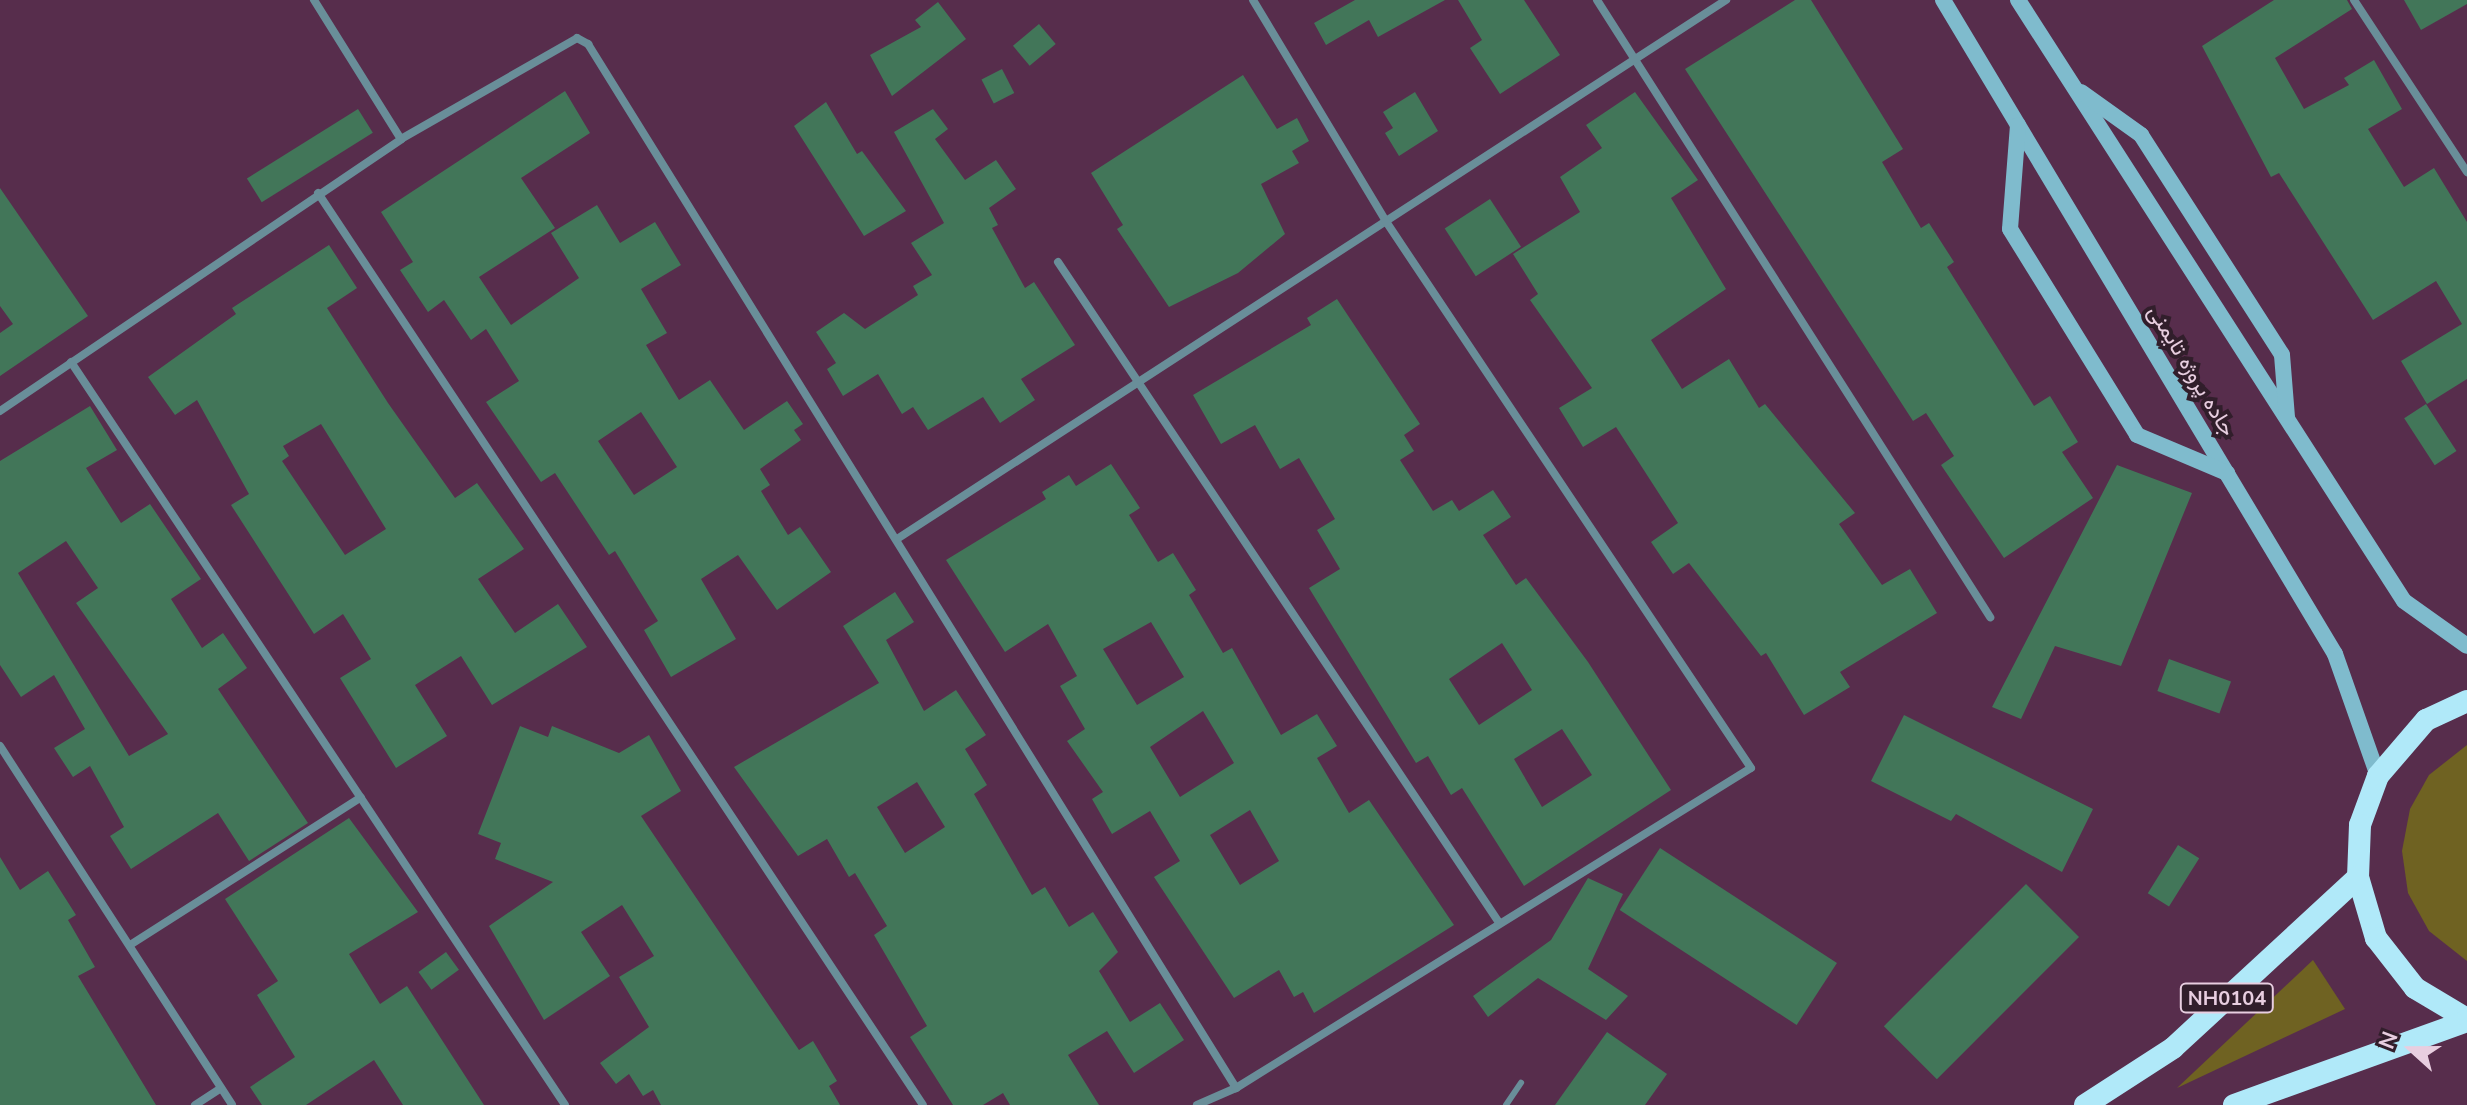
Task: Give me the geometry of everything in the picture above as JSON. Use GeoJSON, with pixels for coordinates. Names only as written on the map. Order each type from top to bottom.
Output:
{"type":"FeatureCollection","features":[{"type":"Feature","properties":{"kind":"highway"},"geometry":{"type":"LineString","coordinates":[[2467,701],[2426,720],[2378,776],[2360,825],[2358,877],[2376,938],[2415,988],[2467,1020]]}},
{"type":"Feature","properties":{"kind":"highway","name":"NH0104"},"geometry":{"type":"LineString","coordinates":[[2085,1105],[2173,1048],[2358,877]]}},
{"type":"Feature","properties":{"kind":"highway"},"geometry":{"type":"LineString","coordinates":[[2234,1105],[2467,1020]]}},
{"type":"Feature","properties":{"kind":"main road","name":"جاده پروژه تایمنی"},"geometry":{"type":"LineString","coordinates":[[1943,0],[2335,654],[2378,776]]}},
{"type":"Feature","properties":{"kind":"main road"},"geometry":{"type":"LineString","coordinates":[[2018,0],[2404,601],[2467,646]]}},
{"type":"Feature","properties":{"kind":"main road"},"geometry":{"type":"LineString","coordinates":[[2074,87],[2149,148],[2282,355],[2287,418]]}},
{"type":"Feature","properties":{"kind":"main road"},"geometry":{"type":"LineString","coordinates":[[2018,125],[2010,229],[2137,435],[2227,473]]}},
{"type":"Feature","properties":{"kind":"street"},"geometry":{"type":"LineString","coordinates":[[314,0],[401,139]]}},
{"type":"Feature","properties":{"kind":"street"},"geometry":{"type":"LineString","coordinates":[[1197,1105],[1236,1088],[1498,921],[1751,768],[1387,223],[1253,0]]}},
{"type":"Feature","properties":{"kind":"street"},"geometry":{"type":"LineString","coordinates":[[1597,0],[1990,617]]}},
{"type":"Feature","properties":{"kind":"street"},"geometry":{"type":"LineString","coordinates":[[897,539],[1726,0]]}},
{"type":"Feature","properties":{"kind":"street"},"geometry":{"type":"LineString","coordinates":[[2354,0],[2467,172]]}},
{"type":"Feature","properties":{"kind":"street"},"geometry":{"type":"LineString","coordinates":[[0,411],[401,139],[566,39],[588,44],[1236,1088]]}},
{"type":"Feature","properties":{"kind":"street"},"geometry":{"type":"LineString","coordinates":[[318,193],[923,1105]]}},
{"type":"Feature","properties":{"kind":"street"},"geometry":{"type":"LineString","coordinates":[[1058,262],[1498,921]]}},
{"type":"Feature","properties":{"kind":"street"},"geometry":{"type":"LineString","coordinates":[[71,362],[565,1105]]}},
{"type":"Feature","properties":{"kind":"street"},"geometry":{"type":"LineString","coordinates":[[0,746],[232,1105]]}},
{"type":"Feature","properties":{"kind":"street"},"geometry":{"type":"LineString","coordinates":[[130,945],[361,797]]}},
{"type":"Feature","properties":{"kind":"street"},"geometry":{"type":"LineString","coordinates":[[195,1105],[221,1088]]}},
{"type":"Feature","properties":{"kind":"lane"},"geometry":{"type":"LineString","coordinates":[[1506,1105],[1521,1083]]}},
{"type":"Feature","properties":{"kind":"shaded area"},"geometry":{"type":"Polygon","coordinates":[[[2467,745],[2467,961],[2429,931],[2408,893],[2402,851],[2410,809],[2429,775],[2467,745]]]}},
{"type":"Feature","properties":{"kind":"shaded area"},"geometry":{"type":"Polygon","coordinates":[[[2313,960],[2345,1009],[2177,1088],[2313,960]]]}},
{"type":"Feature","properties":{"kind":"building"},"geometry":{"type":"Polygon","coordinates":[[[1355,0],[1445,0],[1378,37],[1369,20],[1326,45],[1314,23],[1355,0]]]}},
{"type":"Feature","properties":{"kind":"building"},"geometry":{"type":"Polygon","coordinates":[[[1458,0],[1524,0],[1560,55],[1500,94],[1470,48],[1482,40],[1458,0]]]}},
{"type":"Feature","properties":{"kind":"building"},"geometry":{"type":"Polygon","coordinates":[[[1795,0],[1811,0],[1903,149],[1882,162],[1921,228],[1929,223],[1954,262],[1947,267],[2034,406],[2050,396],[2078,442],[2062,452],[2093,498],[2004,558],[1941,465],[1954,456],[1926,413],[1913,421],[1685,69],[1795,0]]]}},
{"type":"Feature","properties":{"kind":"building"},"geometry":{"type":"Polygon","coordinates":[[[2274,0],[2347,0],[2352,9],[2275,58],[2304,109],[2349,85],[2344,78],[2374,60],[2402,109],[2368,129],[2404,187],[2434,168],[2467,222],[2467,379],[2427,404],[2401,361],[2462,324],[2436,281],[2373,320],[2279,173],[2271,177],[2202,46],[2274,0]]]}},
{"type":"Feature","properties":{"kind":"building"},"geometry":{"type":"Polygon","coordinates":[[[2404,0],[2467,0],[2467,4],[2421,30],[2404,0]]]}},
{"type":"Feature","properties":{"kind":"building"},"geometry":{"type":"Polygon","coordinates":[[[938,2],[966,39],[892,96],[870,55],[921,27],[915,20],[938,2]]]}},
{"type":"Feature","properties":{"kind":"building"},"geometry":{"type":"Polygon","coordinates":[[[1039,24],[1056,44],[1030,66],[1013,46],[1039,24]]]}},
{"type":"Feature","properties":{"kind":"building"},"geometry":{"type":"Polygon","coordinates":[[[1002,69],[1014,93],[994,103],[982,79],[1002,69]]]}},
{"type":"Feature","properties":{"kind":"building"},"geometry":{"type":"Polygon","coordinates":[[[1243,75],[1277,129],[1297,118],[1309,141],[1292,151],[1299,163],[1261,184],[1285,234],[1238,273],[1169,307],[1117,229],[1123,225],[1091,173],[1243,75]]]}},
{"type":"Feature","properties":{"kind":"building"},"geometry":{"type":"Polygon","coordinates":[[[565,91],[590,133],[521,178],[555,228],[479,277],[511,325],[579,278],[551,233],[597,205],[620,243],[655,222],[681,265],[641,289],[667,333],[646,345],[679,400],[710,380],[744,430],[787,401],[803,424],[794,430],[801,440],[760,469],[770,485],[761,491],[788,535],[800,527],[831,572],[777,610],[738,555],[701,579],[736,639],[671,677],[644,630],[658,621],[615,551],[609,555],[555,473],[541,482],[486,402],[519,381],[486,329],[471,340],[444,300],[428,312],[400,270],[413,262],[381,212],[565,91]],[[641,412],[598,441],[634,495],[677,467],[641,412]]]}},
{"type":"Feature","properties":{"kind":"building"},"geometry":{"type":"Polygon","coordinates":[[[1415,92],[1438,131],[1399,156],[1385,133],[1393,128],[1383,112],[1415,92]]]}},
{"type":"Feature","properties":{"kind":"building"},"geometry":{"type":"Polygon","coordinates":[[[1635,92],[1698,180],[1671,198],[1726,289],[1651,340],[1682,389],[1729,359],[1759,408],[1765,404],[1855,513],[1839,524],[1882,585],[1910,569],[1937,613],[1840,672],[1850,687],[1804,715],[1766,653],[1761,656],[1689,563],[1673,574],[1651,542],[1678,523],[1616,427],[1583,447],[1559,408],[1592,388],[1530,300],[1538,294],[1513,254],[1580,212],[1560,177],[1602,148],[1586,125],[1635,92]]]}},
{"type":"Feature","properties":{"kind":"building"},"geometry":{"type":"Polygon","coordinates":[[[826,102],[857,154],[862,151],[906,211],[864,236],[794,126],[826,102]]]}},
{"type":"Feature","properties":{"kind":"building"},"geometry":{"type":"Polygon","coordinates":[[[358,109],[373,133],[262,202],[247,178],[358,109]]]}},
{"type":"Feature","properties":{"kind":"building"},"geometry":{"type":"Polygon","coordinates":[[[933,109],[948,129],[935,139],[965,180],[996,160],[1016,189],[989,208],[998,225],[992,228],[1025,288],[1034,282],[1075,345],[1021,379],[1035,400],[1000,423],[983,397],[928,430],[913,407],[902,414],[878,374],[843,396],[827,369],[836,363],[816,332],[844,313],[865,329],[918,295],[913,286],[932,275],[911,243],[944,223],[894,132],[933,109]]]}},
{"type":"Feature","properties":{"kind":"building"},"geometry":{"type":"Polygon","coordinates":[[[0,188],[88,316],[0,376],[0,333],[13,324],[0,306],[0,188]]]}},
{"type":"Feature","properties":{"kind":"building"},"geometry":{"type":"Polygon","coordinates":[[[1490,199],[1521,247],[1476,276],[1445,228],[1490,199]]]}},
{"type":"Feature","properties":{"kind":"building"},"geometry":{"type":"Polygon","coordinates":[[[329,245],[357,288],[327,308],[388,403],[455,498],[477,483],[524,549],[478,579],[515,633],[558,604],[587,647],[492,705],[461,656],[415,685],[447,736],[396,768],[340,678],[371,659],[343,614],[314,634],[231,505],[249,494],[197,400],[175,415],[148,377],[236,314],[232,308],[329,245]],[[321,424],[283,446],[289,456],[282,461],[345,555],[386,529],[321,424]]]}},
{"type":"Feature","properties":{"kind":"building"},"geometry":{"type":"Polygon","coordinates":[[[1337,299],[1420,424],[1404,435],[1414,451],[1400,460],[1433,511],[1452,500],[1459,511],[1493,490],[1511,517],[1483,535],[1516,585],[1526,578],[1588,662],[1671,790],[1524,886],[1462,788],[1451,795],[1428,756],[1416,763],[1309,588],[1340,569],[1317,530],[1335,519],[1299,458],[1280,469],[1255,425],[1221,444],[1193,395],[1311,325],[1307,318],[1337,299]],[[1502,643],[1449,679],[1479,725],[1532,690],[1502,643]],[[1562,729],[1514,759],[1542,807],[1592,775],[1562,729]]]}},
{"type":"Feature","properties":{"kind":"building"},"geometry":{"type":"Polygon","coordinates":[[[2426,404],[2456,451],[2435,465],[2404,418],[2426,404]]]}},
{"type":"Feature","properties":{"kind":"building"},"geometry":{"type":"Polygon","coordinates":[[[90,406],[117,450],[86,468],[121,523],[150,504],[201,579],[171,599],[202,648],[223,633],[247,668],[218,689],[308,823],[249,861],[218,813],[131,869],[110,836],[124,827],[90,766],[73,777],[54,748],[85,729],[54,675],[21,697],[0,665],[0,461],[90,406]],[[66,541],[18,573],[129,756],[168,734],[76,603],[98,588],[66,541]]]}},
{"type":"Feature","properties":{"kind":"building"},"geometry":{"type":"Polygon","coordinates":[[[1111,464],[1140,508],[1129,515],[1158,562],[1173,553],[1196,590],[1189,595],[1223,653],[1232,648],[1281,735],[1317,714],[1337,746],[1317,758],[1349,813],[1369,800],[1454,925],[1314,1013],[1303,992],[1294,997],[1279,970],[1234,998],[1154,877],[1180,861],[1150,811],[1112,834],[1092,799],[1103,792],[1067,741],[1085,729],[1060,686],[1077,676],[1048,624],[1005,652],[946,560],[1046,499],[1042,492],[1069,475],[1076,486],[1111,464]],[[1151,622],[1103,649],[1137,705],[1184,677],[1151,622]],[[1203,711],[1150,747],[1180,797],[1234,763],[1203,711]],[[1250,810],[1210,835],[1240,885],[1279,861],[1250,810]]]}},
{"type":"Feature","properties":{"kind":"building"},"geometry":{"type":"Polygon","coordinates":[[[2117,465],[2192,493],[2121,666],[2055,646],[2021,719],[1992,707],[2117,465]]]}},
{"type":"Feature","properties":{"kind":"building"},"geometry":{"type":"Polygon","coordinates":[[[895,592],[914,622],[886,640],[924,711],[956,690],[986,735],[965,749],[987,785],[974,794],[1032,895],[1045,887],[1069,927],[1093,912],[1118,952],[1099,971],[1130,1022],[1160,1003],[1184,1040],[1134,1073],[1107,1031],[1068,1055],[1099,1105],[1010,1105],[1003,1093],[983,1105],[953,1105],[910,1037],[927,1026],[874,935],[887,926],[855,873],[849,877],[827,839],[798,856],[734,767],[879,683],[843,626],[895,592]],[[917,782],[877,807],[905,853],[945,827],[917,782]]]}},
{"type":"Feature","properties":{"kind":"building"},"geometry":{"type":"Polygon","coordinates":[[[2169,659],[2231,682],[2219,714],[2157,691],[2169,659]]]}},
{"type":"Feature","properties":{"kind":"building"},"geometry":{"type":"Polygon","coordinates":[[[1904,715],[2093,809],[2062,872],[1956,814],[1951,821],[1871,781],[1904,715]]]}},
{"type":"Feature","properties":{"kind":"building"},"geometry":{"type":"Polygon","coordinates":[[[520,726],[548,737],[552,726],[619,753],[649,735],[681,791],[641,816],[799,1050],[813,1041],[837,1081],[829,1086],[840,1105],[661,1105],[653,1090],[643,1096],[629,1074],[616,1084],[600,1063],[649,1027],[619,977],[654,956],[622,905],[581,932],[610,976],[544,1020],[489,926],[553,882],[495,859],[501,843],[478,834],[520,726]]]}},
{"type":"Feature","properties":{"kind":"building"},"geometry":{"type":"Polygon","coordinates":[[[349,818],[418,912],[349,954],[380,1004],[407,986],[484,1105],[403,1105],[374,1060],[306,1105],[262,1105],[250,1087],[295,1057],[257,995],[278,981],[225,899],[349,818]]]}},
{"type":"Feature","properties":{"kind":"building"},"geometry":{"type":"Polygon","coordinates":[[[2178,845],[2199,858],[2169,907],[2148,893],[2178,845]]]}},
{"type":"Feature","properties":{"kind":"building"},"geometry":{"type":"Polygon","coordinates":[[[1660,848],[1837,963],[1797,1025],[1620,910],[1660,848]]]}},
{"type":"Feature","properties":{"kind":"building"},"geometry":{"type":"Polygon","coordinates":[[[0,857],[20,890],[48,871],[76,915],[68,920],[95,967],[78,976],[156,1105],[0,1105],[0,857]]]}},
{"type":"Feature","properties":{"kind":"building"},"geometry":{"type":"Polygon","coordinates":[[[1588,878],[1623,894],[1588,969],[1628,996],[1606,1020],[1538,978],[1488,1017],[1473,996],[1551,940],[1588,878]]]}},
{"type":"Feature","properties":{"kind":"building"},"geometry":{"type":"Polygon","coordinates":[[[2026,884],[2079,937],[1937,1079],[1884,1026],[2026,884]]]}},
{"type":"Feature","properties":{"kind":"building"},"geometry":{"type":"Polygon","coordinates":[[[446,952],[459,970],[431,990],[418,972],[446,952]]]}},
{"type":"Feature","properties":{"kind":"building"},"geometry":{"type":"Polygon","coordinates":[[[1607,1032],[1667,1074],[1645,1105],[1555,1105],[1607,1032]]]}}]}
